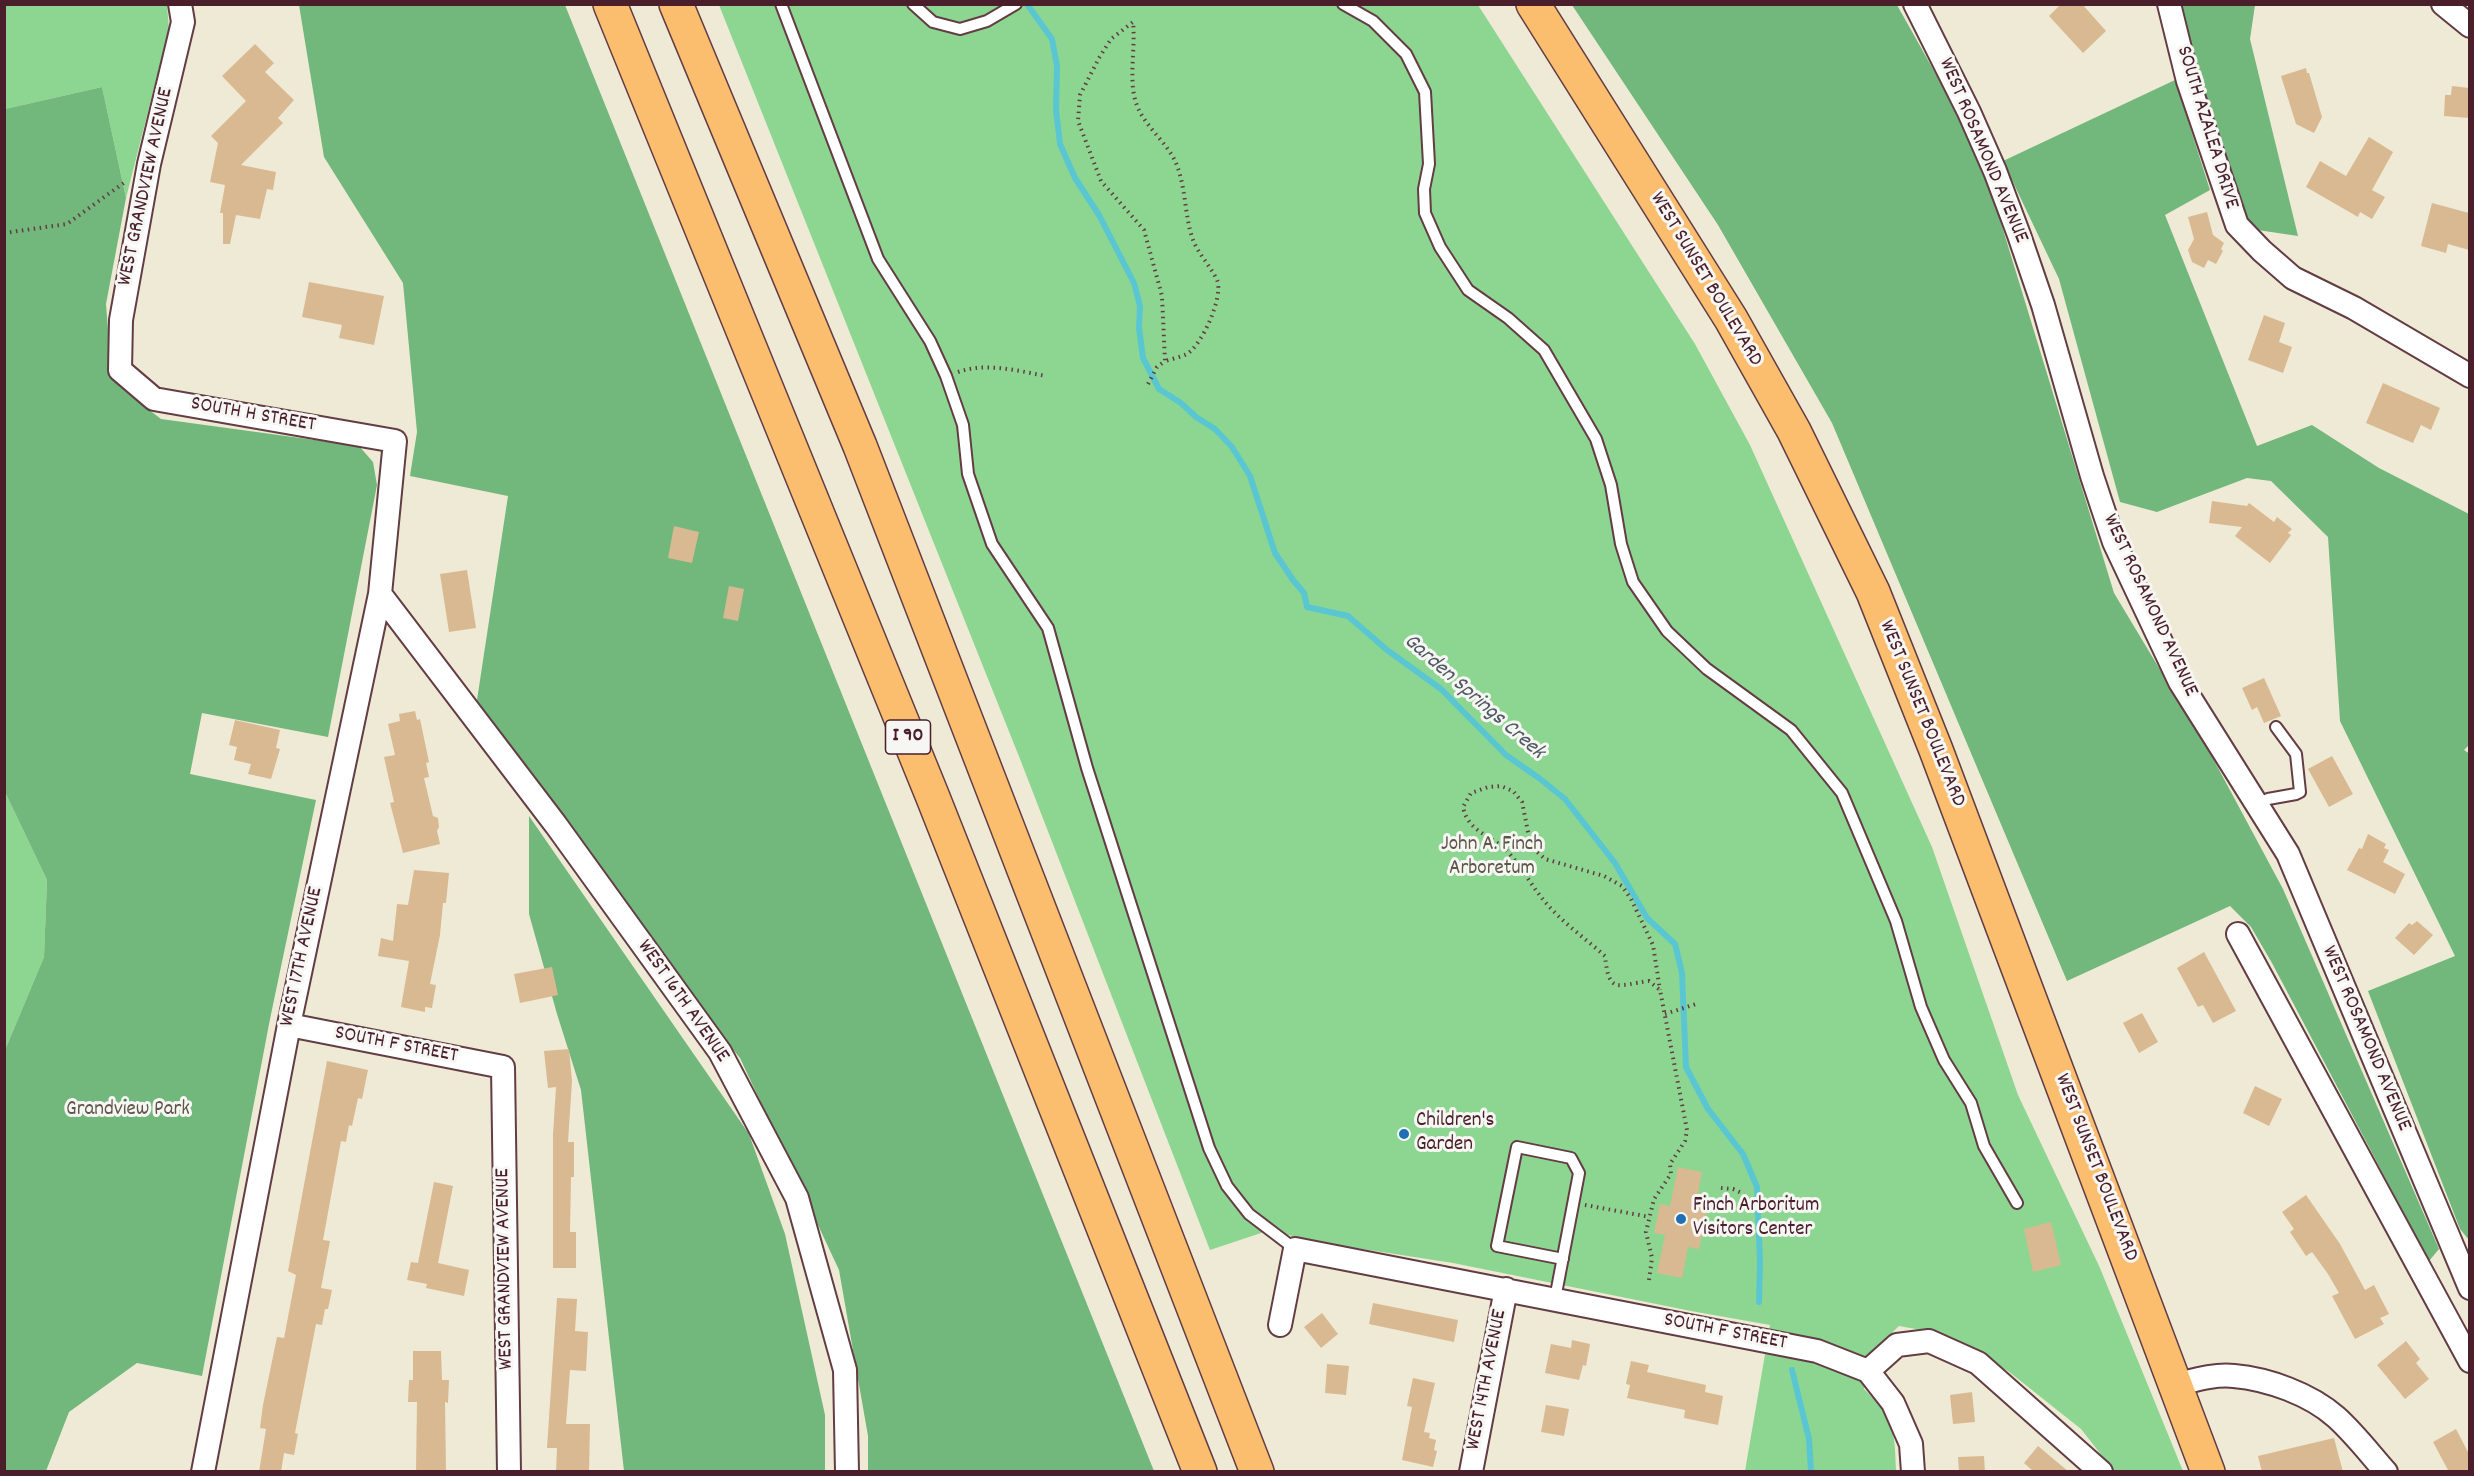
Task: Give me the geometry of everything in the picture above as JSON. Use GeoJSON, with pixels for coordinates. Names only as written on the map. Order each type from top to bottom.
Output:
{"type":"FeatureCollection","features":[{"type":"Feature","properties":{"kind":"main road","name":"I 90"},"geometry":{"type":"LineString","coordinates":[[610,4],[932,795],[1200,1472]]}},
{"type":"Feature","properties":{"kind":"main road"},"geometry":{"type":"LineString","coordinates":[[676,4],[860,446],[1257,1472]]}},
{"type":"Feature","properties":{"kind":"main road","name":"WEST SUNSET BOULEVARD"},"geometry":{"type":"LineString","coordinates":[[1533,4],[1731,319],[1794,431],[1873,592],[1936,750],[2208,1472]]}},
{"type":"Feature","properties":{"kind":"street","name":"WEST GRANDVIEW AVENUE"},"geometry":{"type":"LineString","coordinates":[[120,370],[121,320],[150,164],[183,22],[180,4]]}},
{"type":"Feature","properties":{"kind":"street","name":"WEST ROSAMOND AVENUE"},"geometry":{"type":"LineString","coordinates":[[1915,4],[1977,132],[2019,235],[2043,305],[2092,476],[2114,542],[2180,682],[2288,854],[2469,1288]]}},
{"type":"Feature","properties":{"kind":"street","name":"SOUTH AZALEA DRIVE"},"geometry":{"type":"LineString","coordinates":[[2169,4],[2188,81],[2236,225],[2293,278],[2354,308],[2469,376]]}},
{"type":"Feature","properties":{"kind":"street"},"geometry":{"type":"LineString","coordinates":[[2443,4],[2469,26]]}},
{"type":"Feature","properties":{"kind":"street","name":"SOUTH H STREET"},"geometry":{"type":"LineString","coordinates":[[120,370],[154,399],[395,441]]}},
{"type":"Feature","properties":{"kind":"street","name":"WEST 17TH AVENUE"},"geometry":{"type":"LineString","coordinates":[[203,1472],[289,1024],[380,594],[395,441]]}},
{"type":"Feature","properties":{"kind":"street","name":"WEST 16TH AVENUE"},"geometry":{"type":"LineString","coordinates":[[380,594],[556,825],[725,1062],[797,1198],[845,1370],[847,1472]]}},
{"type":"Feature","properties":{"kind":"street"},"geometry":{"type":"LineString","coordinates":[[2238,934],[2469,1361]]}},
{"type":"Feature","properties":{"kind":"street","name":"SOUTH F STREET"},"geometry":{"type":"LineString","coordinates":[[289,1024],[503,1067]]}},
{"type":"Feature","properties":{"kind":"street","name":"WEST GRANDVIEW AVENUE"},"geometry":{"type":"LineString","coordinates":[[503,1067],[509,1472]]}},
{"type":"Feature","properties":{"kind":"street","name":"SOUTH F STREET"},"geometry":{"type":"LineString","coordinates":[[1295,1249],[1817,1351],[1868,1371]]}},
{"type":"Feature","properties":{"kind":"street"},"geometry":{"type":"LineString","coordinates":[[1280,1324],[1295,1249]]}},
{"type":"Feature","properties":{"kind":"street","name":"WEST 14TH AVENUE"},"geometry":{"type":"LineString","coordinates":[[1471,1472],[1506,1289]]}},
{"type":"Feature","properties":{"kind":"street"},"geometry":{"type":"LineString","coordinates":[[1913,1472],[1911,1444],[1893,1403],[1868,1371],[1897,1345],[1929,1341],[1978,1363],[2101,1472]]}},
{"type":"Feature","properties":{"kind":"street"},"geometry":{"type":"LineString","coordinates":[[2175,1385],[2208,1377],[2234,1376],[2267,1383],[2300,1395],[2335,1416],[2386,1472]]}},
{"type":"Feature","properties":{"kind":"lane"},"geometry":{"type":"LineString","coordinates":[[780,4],[878,259],[930,340],[946,376],[963,425],[968,474],[992,544],[1048,628],[1087,768],[1209,1148],[1227,1186],[1249,1214],[1295,1249]]}},
{"type":"Feature","properties":{"kind":"lane"},"geometry":{"type":"LineString","coordinates":[[913,4],[933,22],[960,29],[987,21],[1012,6]]}},
{"type":"Feature","properties":{"kind":"lane"},"geometry":{"type":"LineString","coordinates":[[1343,4],[1373,21],[1406,54],[1425,92],[1430,164],[1424,189],[1424,201],[1428,221],[1440,247],[1468,290],[1508,318],[1544,350],[1596,439],[1611,485],[1621,544],[1633,582],[1667,631],[1707,669],[1791,730],[1842,793],[1896,921],[1921,1007],[1944,1060],[1971,1103],[1984,1146],[2017,1203]]}},
{"type":"Feature","properties":{"kind":"lane"},"geometry":{"type":"LineString","coordinates":[[2257,804],[2268,799],[2300,792],[2296,754],[2276,727]]}},
{"type":"Feature","properties":{"kind":"lane"},"geometry":{"type":"LineString","coordinates":[[1555,1299],[1563,1259],[1579,1173],[1570,1158],[1517,1147],[1497,1246],[1563,1259]]}},
{"type":"Feature","properties":{"kind":"path"},"geometry":{"type":"LineString","coordinates":[[1148,384],[1156,367],[1188,353],[1206,331],[1215,307],[1219,283],[1192,238],[1184,193],[1174,160],[1137,107],[1132,73],[1135,43],[1133,22],[1111,39],[1099,58],[1080,95],[1078,121],[1101,181],[1144,230],[1162,296],[1166,361]]}},
{"type":"Feature","properties":{"kind":"path"},"geometry":{"type":"LineString","coordinates":[[4,233],[67,224],[150,164]]}},
{"type":"Feature","properties":{"kind":"path"},"geometry":{"type":"LineString","coordinates":[[969,368],[1002,368],[1046,376]]}},
{"type":"Feature","properties":{"kind":"path"},"geometry":{"type":"LineString","coordinates":[[1649,1280],[1652,1258],[1646,1232],[1654,1199],[1671,1174],[1670,1164],[1685,1141],[1687,1130],[1653,945],[1631,899],[1622,886],[1604,876],[1545,858],[1536,851],[1529,837],[1522,802],[1513,791],[1501,786],[1488,787],[1471,793],[1463,807],[1471,826],[1504,849],[1520,866],[1547,904],[1605,956],[1607,975],[1611,982],[1619,986],[1649,981],[1660,990]]}},
{"type":"Feature","properties":{"kind":"path"},"geometry":{"type":"LineString","coordinates":[[1665,1014],[1696,1004]]}},
{"type":"Feature","properties":{"kind":"path"},"geometry":{"type":"LineString","coordinates":[[1721,1188],[1733,1189],[1744,1194]]}},
{"type":"Feature","properties":{"kind":"path"},"geometry":{"type":"LineString","coordinates":[[1596,1207],[1650,1217]]}},
{"type":"Feature","properties":{"kind":"green space"},"geometry":{"type":"Polygon","coordinates":[[[4,5],[167,5],[169,29],[126,198],[102,87],[5,109],[4,5]]]}},
{"type":"Feature","properties":{"kind":"green space"},"geometry":{"type":"Polygon","coordinates":[[[299,5],[565,5],[1154,1471],[868,1471],[868,1436],[839,1270],[740,1058],[707,1018],[477,700],[508,496],[410,476],[417,432],[403,283],[324,157],[299,5]]]}},
{"type":"Feature","properties":{"kind":"green space","name":"John A. Finch Arboretum"},"geometry":{"type":"Polygon","coordinates":[[[719,5],[1478,5],[1695,344],[1750,445],[1932,847],[2018,1095],[2100,1268],[2183,1471],[2114,1471],[2081,1429],[2008,1371],[1938,1333],[1899,1326],[1869,1355],[1864,1389],[1882,1408],[1891,1426],[1895,1445],[1896,1471],[1745,1471],[1770,1325],[1453,1263],[1311,1241],[1270,1230],[1210,1250],[1020,759],[719,5]]]}},
{"type":"Feature","properties":{"kind":"green space"},"geometry":{"type":"Polygon","coordinates":[[[1572,5],[1897,5],[1979,151],[2114,593],[2210,753],[2283,889],[2439,1249],[2429,1261],[2272,963],[2251,927],[2230,906],[2067,981],[1832,423],[1718,225],[1572,5]]]}},
{"type":"Feature","properties":{"kind":"green space"},"geometry":{"type":"Polygon","coordinates":[[[2181,5],[2255,5],[2250,39],[2298,236],[2251,229],[2213,118],[2181,5]]]}},
{"type":"Feature","properties":{"kind":"green space"},"geometry":{"type":"Polygon","coordinates":[[[2175,80],[2210,190],[2165,215],[2257,446],[2312,425],[2379,468],[2469,514],[2470,744],[2464,750],[2470,754],[2469,1240],[2460,1229],[2368,991],[2455,956],[2340,721],[2328,537],[2271,481],[2247,478],[2157,512],[2120,502],[2059,279],[2003,161],[2175,80]]]}},
{"type":"Feature","properties":{"kind":"green space","name":"Grandview Park"},"geometry":{"type":"Polygon","coordinates":[[[102,87],[126,198],[106,304],[110,356],[126,392],[161,419],[359,446],[373,462],[377,485],[328,737],[202,713],[190,774],[316,800],[270,1019],[202,1376],[137,1363],[69,1412],[46,1471],[5,1471],[5,1050],[44,957],[47,880],[5,792],[5,109],[102,87]]]}},
{"type":"Feature","properties":{"kind":"green space"},"geometry":{"type":"Polygon","coordinates":[[[5,792],[47,880],[44,957],[5,1050],[5,792]]]}},
{"type":"Feature","properties":{"kind":"green space"},"geometry":{"type":"Polygon","coordinates":[[[529,816],[749,1134],[785,1234],[825,1415],[825,1471],[624,1471],[581,1090],[529,914],[529,816]]]}},
{"type":"Feature","properties":{"kind":"building"},"geometry":{"type":"Polygon","coordinates":[[[2061,4],[2082,4],[2106,31],[2083,53],[2049,16],[2061,4]]]}},
{"type":"Feature","properties":{"kind":"building"},"geometry":{"type":"Polygon","coordinates":[[[255,44],[274,63],[265,72],[294,100],[278,118],[283,123],[241,165],[276,172],[273,190],[267,189],[260,219],[236,215],[230,244],[223,244],[223,213],[220,213],[225,185],[210,182],[218,143],[211,136],[246,101],[222,76],[255,44]]]}},
{"type":"Feature","properties":{"kind":"building"},"geometry":{"type":"Polygon","coordinates":[[[2306,68],[2322,117],[2314,133],[2296,124],[2281,76],[2306,68]]]}},
{"type":"Feature","properties":{"kind":"building"},"geometry":{"type":"Polygon","coordinates":[[[2452,86],[2469,88],[2469,118],[2444,116],[2445,95],[2451,95],[2452,86]]]}},
{"type":"Feature","properties":{"kind":"building"},"geometry":{"type":"Polygon","coordinates":[[[2369,137],[2393,152],[2372,190],[2385,197],[2372,219],[2360,212],[2358,217],[2306,187],[2320,161],[2346,176],[2369,137]]]}},
{"type":"Feature","properties":{"kind":"building"},"geometry":{"type":"Polygon","coordinates":[[[2432,203],[2469,213],[2469,250],[2448,244],[2446,253],[2421,246],[2432,203]]]}},
{"type":"Feature","properties":{"kind":"building"},"geometry":{"type":"Polygon","coordinates":[[[2207,212],[2213,235],[2224,243],[2221,249],[2223,251],[2216,264],[2208,260],[2204,268],[2192,262],[2188,250],[2194,239],[2188,217],[2207,212]]]}},
{"type":"Feature","properties":{"kind":"building"},"geometry":{"type":"Polygon","coordinates":[[[309,282],[384,296],[374,345],[339,338],[342,325],[302,317],[309,282]]]}},
{"type":"Feature","properties":{"kind":"building"},"geometry":{"type":"Polygon","coordinates":[[[2264,315],[2285,323],[2279,342],[2292,347],[2283,373],[2248,360],[2264,315]]]}},
{"type":"Feature","properties":{"kind":"building"},"geometry":{"type":"Polygon","coordinates":[[[2383,383],[2440,408],[2431,430],[2421,425],[2413,443],[2366,423],[2383,383]]]}},
{"type":"Feature","properties":{"kind":"building"},"geometry":{"type":"Polygon","coordinates":[[[2212,501],[2247,506],[2249,503],[2274,522],[2277,517],[2292,529],[2288,533],[2291,535],[2270,563],[2235,536],[2242,527],[2209,523],[2212,501]]]}},
{"type":"Feature","properties":{"kind":"building"},"geometry":{"type":"Polygon","coordinates":[[[674,526],[699,532],[692,563],[668,558],[674,526]]]}},
{"type":"Feature","properties":{"kind":"building"},"geometry":{"type":"Polygon","coordinates":[[[467,570],[476,628],[449,632],[440,574],[467,570]]]}},
{"type":"Feature","properties":{"kind":"building"},"geometry":{"type":"Polygon","coordinates":[[[729,586],[744,589],[738,621],[723,618],[729,586]]]}},
{"type":"Feature","properties":{"kind":"building"},"geometry":{"type":"Polygon","coordinates":[[[2264,678],[2281,716],[2264,723],[2257,707],[2252,710],[2242,688],[2264,678]]]}},
{"type":"Feature","properties":{"kind":"building"},"geometry":{"type":"Polygon","coordinates":[[[415,711],[417,720],[420,719],[429,762],[426,763],[429,777],[424,778],[433,816],[438,818],[437,831],[440,844],[403,853],[390,803],[394,802],[384,757],[395,755],[388,724],[400,721],[399,714],[415,711]]]}},
{"type":"Feature","properties":{"kind":"building"},"geometry":{"type":"Polygon","coordinates":[[[235,720],[280,730],[276,748],[280,749],[271,779],[248,774],[251,764],[234,760],[237,747],[229,745],[235,720]]]}},
{"type":"Feature","properties":{"kind":"building"},"geometry":{"type":"Polygon","coordinates":[[[2332,756],[2353,794],[2329,807],[2308,769],[2332,756]]]}},
{"type":"Feature","properties":{"kind":"building"},"geometry":{"type":"Polygon","coordinates":[[[2368,834],[2386,844],[2384,848],[2389,850],[2383,862],[2405,874],[2395,894],[2347,870],[2359,848],[2362,849],[2368,834]]]}},
{"type":"Feature","properties":{"kind":"building"},"geometry":{"type":"Polygon","coordinates":[[[414,870],[449,873],[446,903],[443,903],[440,935],[430,984],[436,985],[432,1008],[425,1007],[425,1012],[401,1007],[409,961],[378,956],[381,938],[393,941],[397,904],[408,905],[414,870]]]}},
{"type":"Feature","properties":{"kind":"building"},"geometry":{"type":"Polygon","coordinates":[[[2417,921],[2433,935],[2414,955],[2395,938],[2409,923],[2412,925],[2417,921]]]}},
{"type":"Feature","properties":{"kind":"building"},"geometry":{"type":"Polygon","coordinates":[[[2204,952],[2236,1011],[2213,1023],[2203,1005],[2198,1007],[2177,968],[2204,952]]]}},
{"type":"Feature","properties":{"kind":"building"},"geometry":{"type":"Polygon","coordinates":[[[552,967],[558,995],[520,1003],[514,974],[552,967]]]}},
{"type":"Feature","properties":{"kind":"building"},"geometry":{"type":"Polygon","coordinates":[[[2142,1013],[2158,1042],[2139,1053],[2123,1023],[2142,1013]]]}},
{"type":"Feature","properties":{"kind":"building"},"geometry":{"type":"Polygon","coordinates":[[[569,1049],[572,1081],[568,1142],[574,1142],[570,1232],[576,1232],[576,1268],[553,1268],[553,1135],[556,1087],[548,1088],[544,1051],[569,1049]]]}},
{"type":"Feature","properties":{"kind":"building"},"geometry":{"type":"Polygon","coordinates":[[[327,1061],[368,1070],[362,1099],[358,1098],[346,1142],[341,1141],[323,1240],[330,1241],[321,1288],[332,1290],[322,1325],[316,1324],[295,1433],[298,1434],[294,1455],[284,1453],[281,1472],[259,1472],[266,1429],[260,1428],[263,1405],[277,1337],[284,1338],[296,1275],[288,1271],[327,1061]]]}},
{"type":"Feature","properties":{"kind":"building"},"geometry":{"type":"Polygon","coordinates":[[[2255,1086],[2282,1099],[2269,1126],[2243,1113],[2255,1086]]]}},
{"type":"Feature","properties":{"kind":"building","name":"Finch Arboritum Visitors Center"},"geometry":{"type":"Polygon","coordinates":[[[1678,1167],[1702,1172],[1698,1193],[1701,1194],[1699,1204],[1708,1206],[1699,1249],[1688,1247],[1682,1278],[1657,1273],[1665,1235],[1654,1233],[1660,1204],[1670,1206],[1678,1167]]]}},
{"type":"Feature","properties":{"kind":"building"},"geometry":{"type":"Polygon","coordinates":[[[434,1182],[453,1186],[438,1263],[469,1270],[464,1296],[426,1288],[427,1284],[407,1280],[411,1262],[418,1263],[434,1182]]]}},
{"type":"Feature","properties":{"kind":"building"},"geometry":{"type":"Polygon","coordinates":[[[2306,1195],[2340,1244],[2365,1290],[2374,1285],[2389,1314],[2380,1318],[2384,1324],[2355,1339],[2332,1296],[2339,1293],[2312,1252],[2306,1256],[2290,1232],[2294,1229],[2282,1212],[2306,1195]]]}},
{"type":"Feature","properties":{"kind":"building"},"geometry":{"type":"Polygon","coordinates":[[[2051,1222],[2061,1265],[2033,1272],[2024,1229],[2051,1222]]]}},
{"type":"Feature","properties":{"kind":"building"},"geometry":{"type":"Polygon","coordinates":[[[557,1298],[577,1299],[575,1331],[588,1332],[586,1371],[570,1370],[566,1424],[590,1424],[589,1472],[556,1472],[557,1448],[547,1448],[557,1298]]]}},
{"type":"Feature","properties":{"kind":"building"},"geometry":{"type":"Polygon","coordinates":[[[1373,1303],[1458,1320],[1454,1342],[1369,1324],[1373,1303]]]}},
{"type":"Feature","properties":{"kind":"building"},"geometry":{"type":"Polygon","coordinates":[[[1322,1313],[1338,1334],[1321,1348],[1304,1327],[1322,1313]]]}},
{"type":"Feature","properties":{"kind":"building"},"geometry":{"type":"Polygon","coordinates":[[[1572,1340],[1590,1344],[1586,1366],[1583,1365],[1579,1380],[1545,1373],[1551,1344],[1571,1348],[1572,1340]]]}},
{"type":"Feature","properties":{"kind":"building"},"geometry":{"type":"Polygon","coordinates":[[[2406,1341],[2420,1359],[2416,1363],[2429,1379],[2405,1399],[2377,1365],[2406,1341]]]}},
{"type":"Feature","properties":{"kind":"building"},"geometry":{"type":"Polygon","coordinates":[[[413,1351],[441,1351],[442,1380],[449,1380],[448,1403],[445,1402],[446,1472],[416,1472],[417,1402],[408,1402],[409,1380],[413,1380],[413,1351]]]}},
{"type":"Feature","properties":{"kind":"building"},"geometry":{"type":"Polygon","coordinates":[[[1631,1361],[1649,1365],[1647,1372],[1706,1385],[1705,1392],[1723,1396],[1718,1425],[1684,1418],[1685,1410],[1627,1398],[1630,1385],[1626,1384],[1631,1361]]]}},
{"type":"Feature","properties":{"kind":"building"},"geometry":{"type":"Polygon","coordinates":[[[1327,1364],[1349,1366],[1346,1395],[1325,1393],[1327,1364]]]}},
{"type":"Feature","properties":{"kind":"building"},"geometry":{"type":"Polygon","coordinates":[[[1413,1378],[1435,1383],[1424,1432],[1430,1433],[1429,1438],[1436,1440],[1434,1450],[1437,1451],[1433,1467],[1402,1460],[1412,1407],[1407,1406],[1413,1378]]]}},
{"type":"Feature","properties":{"kind":"building"},"geometry":{"type":"Polygon","coordinates":[[[1972,1392],[1975,1422],[1953,1424],[1950,1395],[1972,1392]]]}},
{"type":"Feature","properties":{"kind":"building"},"geometry":{"type":"Polygon","coordinates":[[[1546,1405],[1569,1409],[1564,1436],[1541,1432],[1546,1405]]]}},
{"type":"Feature","properties":{"kind":"building"},"geometry":{"type":"Polygon","coordinates":[[[2456,1429],[2469,1454],[2469,1472],[2449,1472],[2433,1442],[2456,1429]]]}},
{"type":"Feature","properties":{"kind":"building"},"geometry":{"type":"Polygon","coordinates":[[[2334,1438],[2343,1472],[2262,1472],[2258,1456],[2334,1438]]]}},
{"type":"Feature","properties":{"kind":"building"},"geometry":{"type":"Polygon","coordinates":[[[2038,1446],[2069,1472],[2034,1472],[2024,1463],[2038,1446]]]}},
{"type":"Feature","properties":{"kind":"building"},"geometry":{"type":"Polygon","coordinates":[[[1984,1456],[1985,1472],[1959,1472],[1958,1457],[1984,1456]]]}},
{"type":"Feature","properties":{"kind":"waterway","name":"Garden Springs Creek"},"geometry":{"type":"LineString","coordinates":[[1027,4],[1052,39],[1057,66],[1056,110],[1060,144],[1075,178],[1099,215],[1134,283],[1140,306],[1139,328],[1143,358],[1159,389],[1215,429],[1232,447],[1250,476],[1275,553],[1304,593],[1307,607],[1348,616],[1387,650],[1441,689],[1506,755],[1565,799],[1615,863],[1647,918],[1675,944],[1682,973],[1686,1067],[1708,1109],[1743,1154],[1757,1187],[1759,1302]]}},
{"type":"Feature","properties":{"kind":"waterway","name":"Garden Springs Creek"},"geometry":{"type":"LineString","coordinates":[[1792,1370],[1809,1439],[1811,1472]]}},
{"type":"Feature","properties":{"kind":"place","name":"Children's Garden"},"geometry":{"type":"Point","coordinates":[1404,1134]}},
{"type":"Feature","properties":{"kind":"place","name":"Finch Arboritum Visitors Center"},"geometry":{"type":"Point","coordinates":[1681,1219]}}]}
